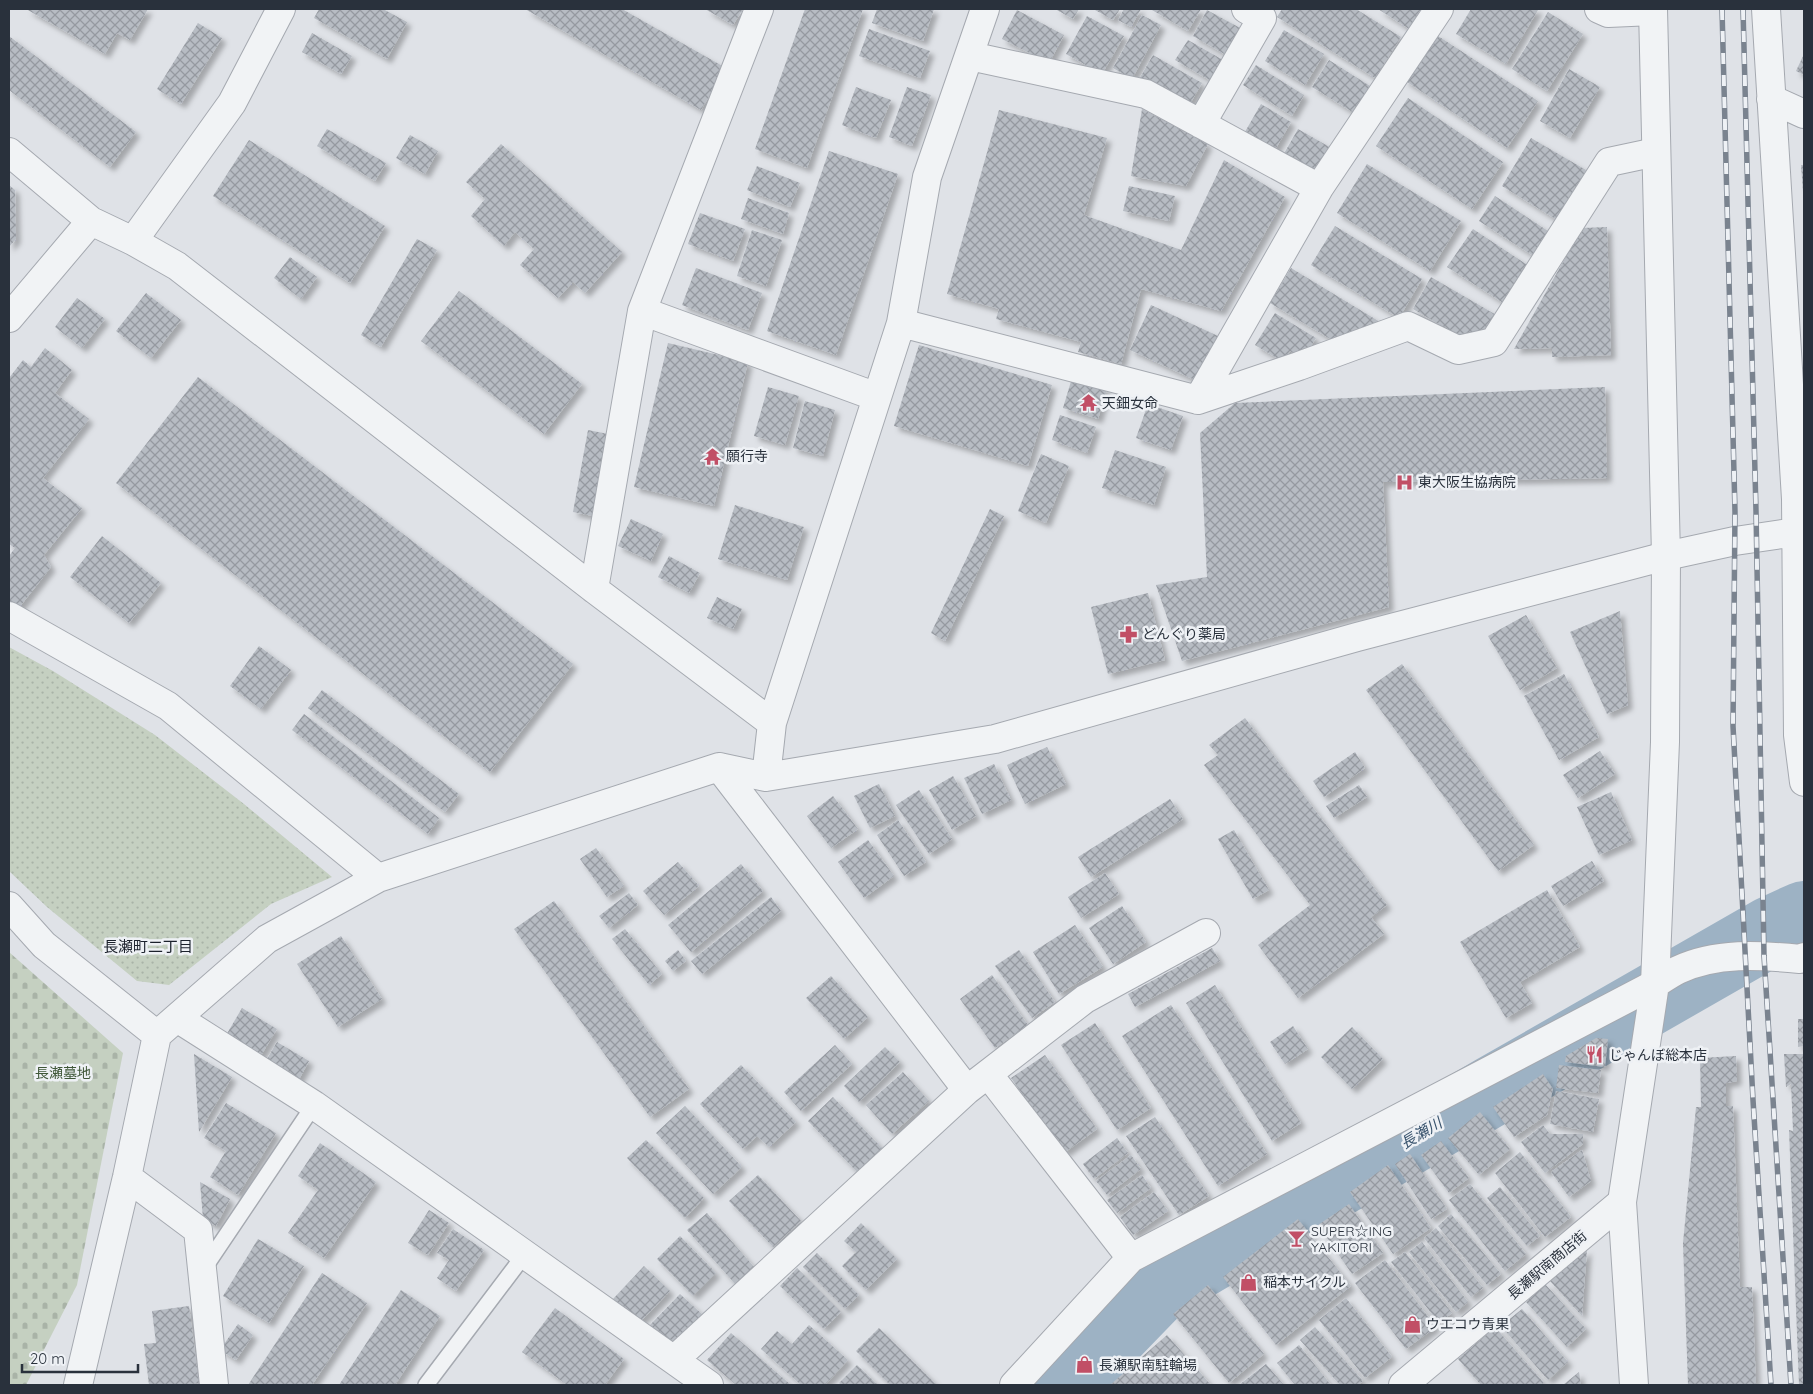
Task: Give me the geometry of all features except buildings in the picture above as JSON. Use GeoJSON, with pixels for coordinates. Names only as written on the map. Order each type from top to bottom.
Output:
{"type":"FeatureCollection","features":[{"type":"Feature","properties":{"kind":"street"},"geometry":{"type":"LineString","coordinates":[[133,240],[232,103],[281,9]]}},
{"type":"Feature","properties":{"kind":"street"},"geometry":{"type":"LineString","coordinates":[[594,589],[642,311],[759,9]]}},
{"type":"Feature","properties":{"kind":"street"},"geometry":{"type":"LineString","coordinates":[[1201,124],[1262,18],[1246,9]]}},
{"type":"Feature","properties":{"kind":"street"},"geometry":{"type":"LineString","coordinates":[[1198,400],[1319,188],[1439,9]]}},
{"type":"Feature","properties":{"kind":"street"},"geometry":{"type":"LineString","coordinates":[[1599,9],[1608,13],[1653,10],[1666,556],[1665,742],[1655,984],[1622,1202],[1634,1385]]}},
{"type":"Feature","properties":{"kind":"street"},"geometry":{"type":"LineString","coordinates":[[1766,9],[1800,498],[1796,532],[1798,736],[1804,782]]}},
{"type":"Feature","properties":{"kind":"street"},"geometry":{"type":"LineString","coordinates":[[766,777],[772,723],[901,323],[927,177],[970,56],[982,10]]}},
{"type":"Feature","properties":{"kind":"street"},"geometry":{"type":"LineString","coordinates":[[970,56],[1146,94],[1319,188]]}},
{"type":"Feature","properties":{"kind":"street"},"geometry":{"type":"LineString","coordinates":[[1771,99],[1804,114]]}},
{"type":"Feature","properties":{"kind":"street"},"geometry":{"type":"LineString","coordinates":[[9,152],[91,221],[133,240],[177,266],[594,589],[772,723]]}},
{"type":"Feature","properties":{"kind":"street"},"geometry":{"type":"LineString","coordinates":[[901,323],[1198,400],[1300,366],[1408,326],[1458,350],[1494,342],[1609,162],[1656,152]]}},
{"type":"Feature","properties":{"kind":"street"},"geometry":{"type":"LineString","coordinates":[[9,318],[91,221]]}},
{"type":"Feature","properties":{"kind":"street"},"geometry":{"type":"LineString","coordinates":[[642,311],[877,397]]}},
{"type":"Feature","properties":{"kind":"street"},"geometry":{"type":"LineString","coordinates":[[78,1385],[127,1177],[167,1027],[267,939],[378,878],[719,767],[766,777],[995,739],[1356,637],[1666,556],[1735,541],[1796,532]]}},
{"type":"Feature","properties":{"kind":"street"},"geometry":{"type":"LineString","coordinates":[[9,616],[168,706],[378,878]]}},
{"type":"Feature","properties":{"kind":"street"},"geometry":{"type":"LineString","coordinates":[[719,767],[978,1082],[1131,1258]]}},
{"type":"Feature","properties":{"kind":"street"},"geometry":{"type":"LineString","coordinates":[[9,906],[44,945],[167,1027],[314,1105],[709,1385]]}},
{"type":"Feature","properties":{"kind":"street"},"geometry":{"type":"LineString","coordinates":[[674,1360],[978,1082],[1085,999],[1206,933]]}},
{"type":"Feature","properties":{"kind":"street"},"geometry":{"type":"LineString","coordinates":[[1014,1385],[1131,1258],[1679,970],[1704,961],[1745,955],[1800,959],[1804,957]]}},
{"type":"Feature","properties":{"kind":"street"},"geometry":{"type":"LineString","coordinates":[[127,1177],[198,1230],[214,1385]]}},
{"type":"Feature","properties":{"kind":"street","name":"長瀬駅南商店街"},"geometry":{"type":"LineString","coordinates":[[1403,1385],[1622,1202]]}},
{"type":"Feature","properties":{"kind":"lane"},"geometry":{"type":"LineString","coordinates":[[202,1271],[314,1105]]}},
{"type":"Feature","properties":{"kind":"lane"},"geometry":{"type":"LineString","coordinates":[[426,1385],[526,1254]]}},
{"type":"Feature","properties":{"kind":"green space"},"geometry":{"type":"Polygon","coordinates":[[[9,647],[53,671],[155,735],[244,804],[332,877],[271,904],[169,985],[137,981],[47,907],[9,871],[9,647]]]}},
{"type":"Feature","properties":{"kind":"green space","name":"長瀬墓地"},"geometry":{"type":"Polygon","coordinates":[[[9,952],[123,1053],[77,1285],[26,1385],[9,1385],[9,952]]]}},
{"type":"Feature","properties":{"kind":"waterway","name":"長瀬川"},"geometry":{"type":"LineString","coordinates":[[1064,1385],[1159,1287],[1492,1091],[1771,931],[1804,916]]}},
{"type":"Feature","properties":{"kind":"railway"},"geometry":{"type":"LineString","coordinates":[[1722,9],[1735,512],[1733,726],[1753,1100],[1771,1385]]}},
{"type":"Feature","properties":{"kind":"railway"},"geometry":{"type":"LineString","coordinates":[[1743,9],[1756,511],[1764,956],[1791,1385]]}},
{"type":"Feature","properties":{"kind":"place","name":"天鈿女命"},"geometry":{"type":"Point","coordinates":[1088,403]}},
{"type":"Feature","properties":{"kind":"place","name":"願行寺"},"geometry":{"type":"Point","coordinates":[712,456]}},
{"type":"Feature","properties":{"kind":"place","name":"東大阪生協病院"},"geometry":{"type":"Point","coordinates":[1404,482]}},
{"type":"Feature","properties":{"kind":"place","name":"どんぐり薬局"},"geometry":{"type":"Point","coordinates":[1128,634]}},
{"type":"Feature","properties":{"kind":"place","name":"じゃんぼ総本店"},"geometry":{"type":"Point","coordinates":[1595,1055]}},
{"type":"Feature","properties":{"kind":"place","name":"SUPER☆ING YAKITORI"},"geometry":{"type":"Point","coordinates":[1297,1239]}},
{"type":"Feature","properties":{"kind":"place","name":"稲本サイクル"},"geometry":{"type":"Point","coordinates":[1249,1282]}},
{"type":"Feature","properties":{"kind":"place","name":"ウエコウ青果"},"geometry":{"type":"Point","coordinates":[1412,1324]}},
{"type":"Feature","properties":{"kind":"place","name":"長瀬駅南駐輪場"},"geometry":{"type":"Point","coordinates":[1085,1365]}},
{"type":"Feature","properties":{"kind":"district","name":"長瀬町二丁目"},"geometry":{"type":"Point","coordinates":[148,946]}}]}
